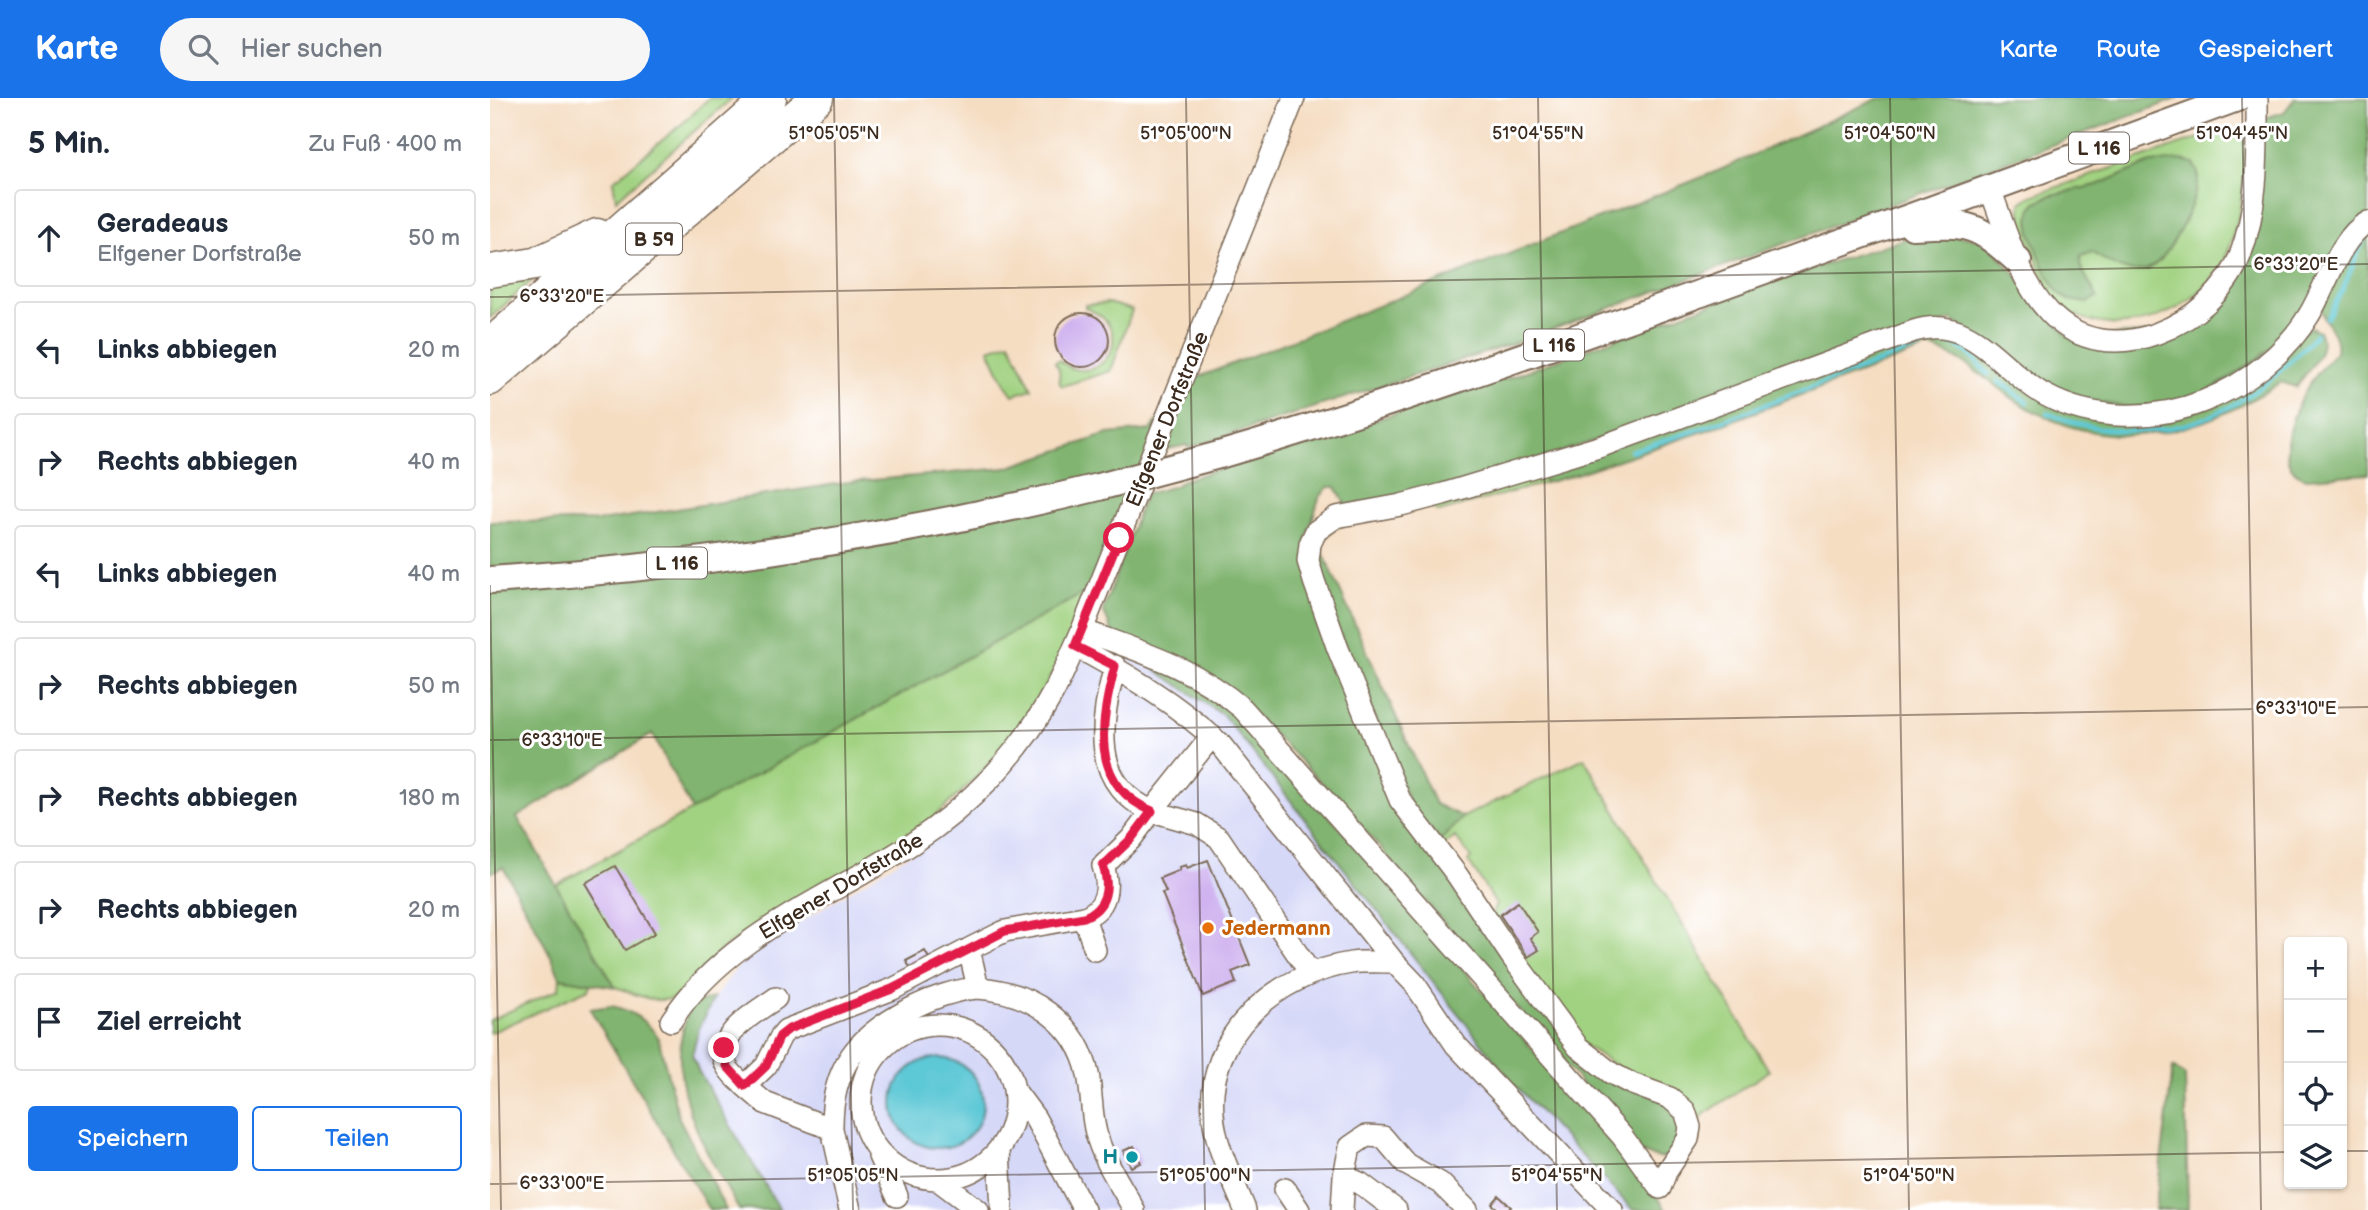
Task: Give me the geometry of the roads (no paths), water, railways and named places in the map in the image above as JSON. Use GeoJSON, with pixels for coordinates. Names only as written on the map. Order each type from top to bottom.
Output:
{"type":"FeatureCollection","features":[{"type":"Feature","properties":{"kind":"highway","name":"B 59"},"geometry":{"type":"LineString","coordinates":[[490,345],[770,98]]}},
{"type":"Feature","properties":{"kind":"highway","name":"B 59"},"geometry":{"type":"LineString","coordinates":[[490,379],[817,98]]}},
{"type":"Feature","properties":{"kind":"highway"},"geometry":{"type":"LineString","coordinates":[[490,271],[535,264],[630,219]]}},
{"type":"Feature","properties":{"kind":"main road","name":"L 116"},"geometry":{"type":"LineString","coordinates":[[490,580],[645,567],[829,543],[980,515],[1099,487],[1219,454],[1443,384],[1887,227],[2236,98]]}},
{"type":"Feature","properties":{"kind":"main road"},"geometry":{"type":"LineString","coordinates":[[1887,227],[1950,224],[1968,226],[1984,232],[2018,261]]}},
{"type":"Feature","properties":{"kind":"street","name":"Elfgener Dorfstraße"},"geometry":{"type":"LineString","coordinates":[[671,1021],[696,989],[736,951],[914,843],[960,808],[1000,767],[1034,723],[1053,694],[1078,638],[1294,98]]}},
{"type":"Feature","properties":{"kind":"street"},"geometry":{"type":"LineString","coordinates":[[1990,189],[2018,261],[2035,293],[2063,325],[2089,336],[2112,341],[2133,339],[2168,329],[2190,317],[2222,288],[2236,266],[2244,244],[2254,197],[2257,98]]}},
{"type":"Feature","properties":{"kind":"street"},"geometry":{"type":"LineString","coordinates":[[1078,638],[1194,673],[1243,709],[1622,1136],[1660,1188],[1666,1172],[1688,1139],[1690,1127],[1685,1111],[1670,1098],[1611,1073],[1578,1047],[1519,967],[1457,875],[1400,800],[1314,581],[1308,556],[1316,531],[1325,522],[1340,516],[1443,495],[1640,434],[1913,331],[1932,327],[1949,327],[1966,334],[2028,385],[2072,406],[2100,413],[2134,415],[2187,407],[2218,396],[2240,383],[2258,371],[2281,349],[2309,316],[2347,241],[2368,222]]}},
{"type":"Feature","properties":{"kind":"street"},"geometry":{"type":"LineString","coordinates":[[1078,638],[1212,736],[1285,823],[1394,962],[1414,983],[1456,1045],[1612,1210]]}},
{"type":"Feature","properties":{"kind":"street"},"geometry":{"type":"LineString","coordinates":[[1115,666],[1104,713],[1104,752],[1113,777],[1126,795],[1138,805],[1197,824],[1219,838],[1311,974]]}},
{"type":"Feature","properties":{"kind":"street"},"geometry":{"type":"LineString","coordinates":[[745,1086],[766,1066],[780,1036],[789,1029],[892,989],[1005,931],[1084,917],[1097,910],[1105,896],[1107,885],[1100,860],[1131,839],[1212,736]]}},
{"type":"Feature","properties":{"kind":"street"},"geometry":{"type":"LineString","coordinates":[[1084,917],[1095,950]]}},
{"type":"Feature","properties":{"kind":"street"},"geometry":{"type":"LineString","coordinates":[[969,949],[978,988]]}},
{"type":"Feature","properties":{"kind":"street"},"geometry":{"type":"LineString","coordinates":[[1245,1210],[1215,1132],[1212,1099],[1218,1068],[1233,1037],[1254,1010],[1283,987],[1311,974],[1351,963],[1394,962]]}},
{"type":"Feature","properties":{"kind":"street"},"geometry":{"type":"LineString","coordinates":[[850,1210],[832,1129],[838,1080],[850,1056],[863,1040],[883,1024],[930,999],[978,988],[1024,998],[1055,1017],[1068,1032],[1079,1049],[1088,1072],[1097,1135],[1134,1210]]}},
{"type":"Feature","properties":{"kind":"street"},"geometry":{"type":"LineString","coordinates":[[776,998],[740,1025],[725,1044],[723,1054],[726,1064],[745,1086],[769,1105],[832,1129]]}},
{"type":"Feature","properties":{"kind":"street"},"geometry":{"type":"LineString","coordinates":[[947,1025],[959,1027],[982,1038],[1000,1055],[1012,1078],[1015,1116],[999,1150],[991,1159],[972,1172],[938,1180],[903,1171],[884,1157],[876,1147],[869,1137],[861,1100],[871,1063],[887,1043],[921,1026],[947,1025]]}},
{"type":"Feature","properties":{"kind":"street"},"geometry":{"type":"LineString","coordinates":[[1015,1091],[1035,1118],[1084,1210]]}},
{"type":"Feature","properties":{"kind":"street"},"geometry":{"type":"LineString","coordinates":[[1342,1210],[1347,1152],[1353,1143],[1366,1136],[1377,1135],[1387,1140],[1411,1167],[1440,1183],[1467,1210]]}},
{"type":"Feature","properties":{"kind":"street"},"geometry":{"type":"LineString","coordinates":[[876,1147],[897,1196]]}},
{"type":"Feature","properties":{"kind":"street"},"geometry":{"type":"LineString","coordinates":[[999,1150],[1002,1210]]}},
{"type":"Feature","properties":{"kind":"street"},"geometry":{"type":"LineString","coordinates":[[1344,1176],[1360,1183],[1396,1210]]}},
{"type":"Feature","properties":{"kind":"street"},"geometry":{"type":"LineString","coordinates":[[938,1180],[978,1210]]}},
{"type":"Feature","properties":{"kind":"street"},"geometry":{"type":"LineString","coordinates":[[1285,1189],[1299,1210]]}},
{"type":"Feature","properties":{"kind":"water"},"geometry":{"type":"Polygon","coordinates":[[[938,1058],[955,1062],[970,1071],[979,1086],[983,1103],[979,1120],[970,1135],[955,1144],[938,1148],[921,1144],[906,1135],[897,1120],[893,1103],[897,1086],[906,1071],[921,1062],[938,1058]]]}},
{"type":"Feature","properties":{"kind":"waterway"},"geometry":{"type":"LineString","coordinates":[[2327,318],[2343,289],[2363,241]]}},
{"type":"Feature","properties":{"kind":"waterway"},"geometry":{"type":"LineString","coordinates":[[2047,413],[2087,425],[2124,431],[2161,429],[2195,422],[2228,408],[2259,388],[2288,364],[2316,334]]}},
{"type":"Feature","properties":{"kind":"waterway"},"geometry":{"type":"LineString","coordinates":[[1631,451],[1700,429],[1938,340],[1960,347],[1988,374]]}},
{"type":"Feature","properties":{"kind":"waterway"},"geometry":{"type":"LineString","coordinates":[[1998,381],[2027,402]]}},
{"type":"Feature","properties":{"kind":"place","name":"Jedermann"},"geometry":{"type":"Point","coordinates":[1208,928]}},
{"type":"Feature","properties":{"kind":"place","name":"H"},"geometry":{"type":"Point","coordinates":[1132,1157]}}]}
